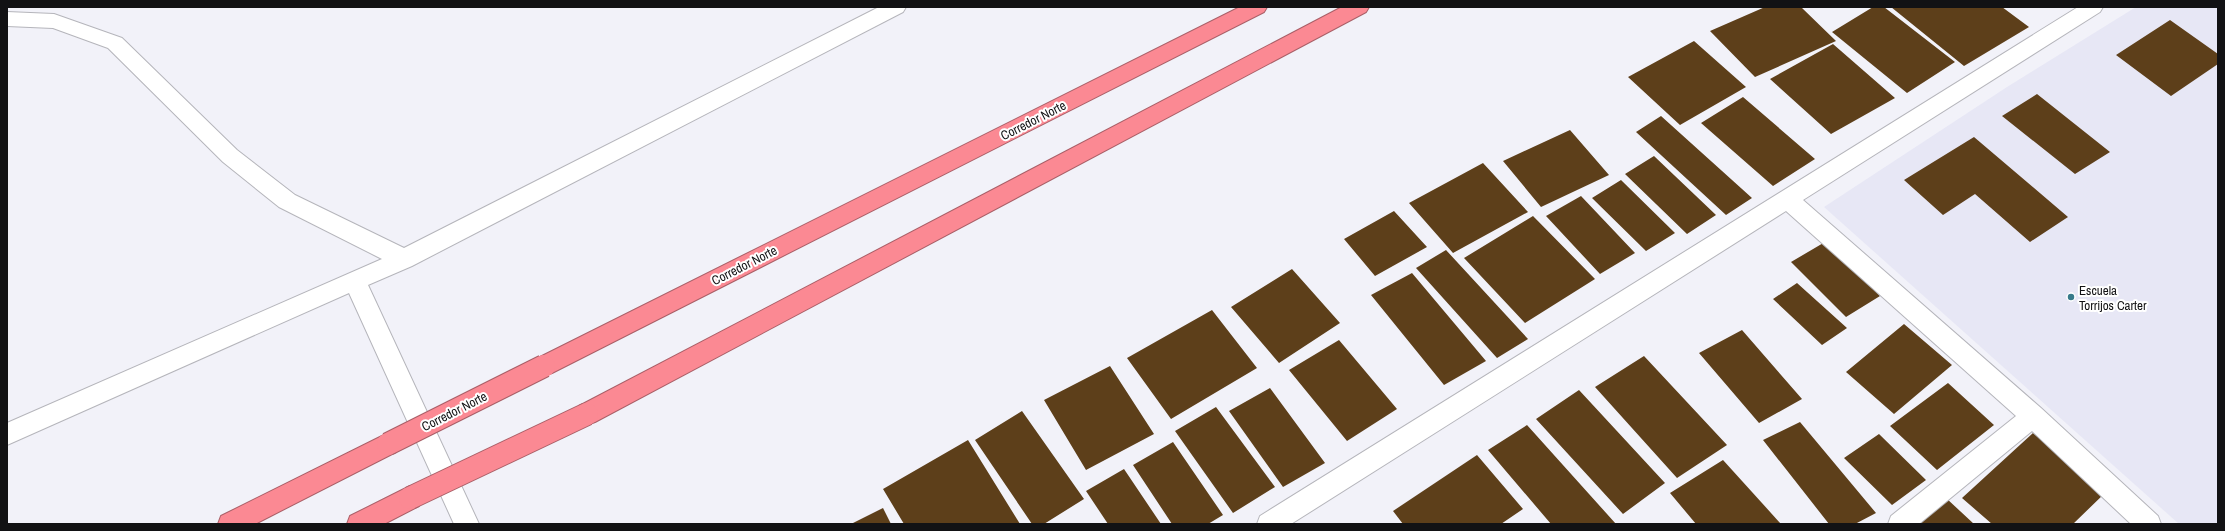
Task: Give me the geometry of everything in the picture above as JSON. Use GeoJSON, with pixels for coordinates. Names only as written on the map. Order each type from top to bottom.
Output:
{"type":"FeatureCollection","features":[{"type":"Feature","properties":{"kind":"highway","name":"Corredor Norte"},"geometry":{"type":"LineString","coordinates":[[230,524],[1257,7]]}},
{"type":"Feature","properties":{"kind":"highway"},"geometry":{"type":"LineString","coordinates":[[359,524],[410,498],[587,414],[1359,7]]}},
{"type":"Feature","properties":{"kind":"street"},"geometry":{"type":"LineString","coordinates":[[7,434],[404,259],[896,7]]}},
{"type":"Feature","properties":{"kind":"street"},"geometry":{"type":"LineString","coordinates":[[1269,524],[2093,7]]}},
{"type":"Feature","properties":{"kind":"street"},"geometry":{"type":"LineString","coordinates":[[7,19],[54,21],[115,43],[230,156],[287,201],[404,259]]}},
{"type":"Feature","properties":{"kind":"street"},"geometry":{"type":"LineString","coordinates":[[1788,199],[2033,416],[2149,524]]}},
{"type":"Feature","properties":{"kind":"street"},"geometry":{"type":"LineString","coordinates":[[354,280],[467,524]]}},
{"type":"Feature","properties":{"kind":"street"},"geometry":{"type":"LineString","coordinates":[[1900,524],[2033,416]]}},
{"type":"Feature","properties":{"kind":"shaded area","name":"Escuela Torrijos Carter"},"geometry":{"type":"Polygon","coordinates":[[[2136,7],[2218,7],[2218,524],[2179,524],[1824,207],[2007,87],[2136,7]]]}},
{"type":"Feature","properties":{"kind":"building"},"geometry":{"type":"Polygon","coordinates":[[[1765,7],[1801,7],[1836,41],[1755,77],[1710,31],[1765,7]]]}},
{"type":"Feature","properties":{"kind":"building"},"geometry":{"type":"Polygon","coordinates":[[[1873,7],[1884,7],[1955,62],[1907,93],[1832,32],[1873,7]]]}},
{"type":"Feature","properties":{"kind":"building"},"geometry":{"type":"Polygon","coordinates":[[[1891,7],[2002,7],[2029,27],[1964,66],[1891,7]]]}},
{"type":"Feature","properties":{"kind":"building"},"geometry":{"type":"Polygon","coordinates":[[[2170,20],[2218,54],[2218,64],[2171,96],[2116,55],[2170,20]]]}},
{"type":"Feature","properties":{"kind":"building"},"geometry":{"type":"Polygon","coordinates":[[[1694,41],[1746,87],[1680,125],[1628,77],[1694,41]]]}},
{"type":"Feature","properties":{"kind":"building"},"geometry":{"type":"Polygon","coordinates":[[[1833,44],[1895,98],[1831,134],[1770,79],[1833,44]]]}},
{"type":"Feature","properties":{"kind":"building"},"geometry":{"type":"Polygon","coordinates":[[[2037,94],[2110,152],[2075,174],[2002,116],[2037,94]]]}},
{"type":"Feature","properties":{"kind":"building"},"geometry":{"type":"Polygon","coordinates":[[[1743,97],[1815,159],[1773,186],[1701,123],[1743,97]]]}},
{"type":"Feature","properties":{"kind":"building"},"geometry":{"type":"Polygon","coordinates":[[[1661,116],[1752,198],[1726,215],[1636,132],[1661,116]]]}},
{"type":"Feature","properties":{"kind":"building"},"geometry":{"type":"Polygon","coordinates":[[[1570,130],[1609,175],[1541,207],[1503,161],[1570,130]]]}},
{"type":"Feature","properties":{"kind":"building"},"geometry":{"type":"Polygon","coordinates":[[[1974,137],[2068,217],[2030,242],[1975,194],[1943,215],[1904,180],[1974,137]]]}},
{"type":"Feature","properties":{"kind":"building"},"geometry":{"type":"Polygon","coordinates":[[[1654,156],[1716,215],[1687,234],[1625,174],[1654,156]]]}},
{"type":"Feature","properties":{"kind":"building"},"geometry":{"type":"Polygon","coordinates":[[[1483,163],[1528,212],[1453,253],[1409,203],[1483,163]]]}},
{"type":"Feature","properties":{"kind":"building"},"geometry":{"type":"Polygon","coordinates":[[[1621,180],[1675,233],[1646,251],[1592,198],[1621,180]]]}},
{"type":"Feature","properties":{"kind":"building"},"geometry":{"type":"Polygon","coordinates":[[[1581,196],[1635,253],[1600,274],[1546,216],[1581,196]]]}},
{"type":"Feature","properties":{"kind":"building"},"geometry":{"type":"Polygon","coordinates":[[[1394,211],[1427,247],[1375,276],[1344,239],[1394,211]]]}},
{"type":"Feature","properties":{"kind":"building"},"geometry":{"type":"Polygon","coordinates":[[[1533,216],[1595,279],[1525,323],[1464,258],[1533,216]]]}},
{"type":"Feature","properties":{"kind":"building"},"geometry":{"type":"Polygon","coordinates":[[[1825,242],[1880,296],[1846,317],[1791,262],[1825,242]]]}},
{"type":"Feature","properties":{"kind":"building"},"geometry":{"type":"Polygon","coordinates":[[[1446,250],[1528,339],[1497,358],[1416,268],[1446,250]]]}},
{"type":"Feature","properties":{"kind":"building"},"geometry":{"type":"Polygon","coordinates":[[[1292,269],[1340,323],[1279,363],[1231,307],[1292,269]]]}},
{"type":"Feature","properties":{"kind":"building"},"geometry":{"type":"Polygon","coordinates":[[[1412,273],[1486,361],[1444,385],[1371,295],[1412,273]]]}},
{"type":"Feature","properties":{"kind":"building"},"geometry":{"type":"Polygon","coordinates":[[[1797,283],[1847,328],[1822,345],[1773,299],[1797,283]]]}},
{"type":"Feature","properties":{"kind":"building"},"geometry":{"type":"Polygon","coordinates":[[[1212,310],[1257,368],[1171,419],[1127,358],[1212,310]]]}},
{"type":"Feature","properties":{"kind":"building"},"geometry":{"type":"Polygon","coordinates":[[[1904,324],[1952,365],[1894,414],[1846,372],[1904,324]]]}},
{"type":"Feature","properties":{"kind":"building"},"geometry":{"type":"Polygon","coordinates":[[[1742,330],[1802,399],[1759,423],[1699,353],[1742,330]]]}},
{"type":"Feature","properties":{"kind":"building"},"geometry":{"type":"Polygon","coordinates":[[[1339,340],[1397,409],[1347,441],[1289,370],[1339,340]]]}},
{"type":"Feature","properties":{"kind":"building"},"geometry":{"type":"Polygon","coordinates":[[[1644,356],[1727,445],[1677,478],[1595,387],[1644,356]]]}},
{"type":"Feature","properties":{"kind":"building"},"geometry":{"type":"Polygon","coordinates":[[[1110,366],[1154,434],[1086,470],[1044,400],[1110,366]]]}},
{"type":"Feature","properties":{"kind":"building"},"geometry":{"type":"Polygon","coordinates":[[[1948,383],[1994,425],[1937,470],[1890,426],[1948,383]]]}},
{"type":"Feature","properties":{"kind":"building"},"geometry":{"type":"Polygon","coordinates":[[[1270,388],[1325,463],[1283,487],[1229,411],[1270,388]]]}},
{"type":"Feature","properties":{"kind":"building"},"geometry":{"type":"Polygon","coordinates":[[[1579,390],[1665,483],[1623,514],[1536,419],[1579,390]]]}},
{"type":"Feature","properties":{"kind":"building"},"geometry":{"type":"Polygon","coordinates":[[[1216,407],[1275,487],[1233,513],[1175,431],[1216,407]]]}},
{"type":"Feature","properties":{"kind":"building"},"geometry":{"type":"Polygon","coordinates":[[[1022,411],[1084,499],[1044,524],[1032,524],[975,440],[1022,411]]]}},
{"type":"Feature","properties":{"kind":"building"},"geometry":{"type":"Polygon","coordinates":[[[1800,422],[1876,513],[1855,524],[1829,524],[1763,440],[1800,422]]]}},
{"type":"Feature","properties":{"kind":"building"},"geometry":{"type":"Polygon","coordinates":[[[1527,425],[1616,524],[1551,524],[1488,450],[1527,425]]]}},
{"type":"Feature","properties":{"kind":"building"},"geometry":{"type":"Polygon","coordinates":[[[2033,433],[2105,493],[2073,524],[1992,524],[1962,498],[2033,433]]]}},
{"type":"Feature","properties":{"kind":"building"},"geometry":{"type":"Polygon","coordinates":[[[1879,434],[1926,480],[1892,505],[1844,458],[1879,434]]]}},
{"type":"Feature","properties":{"kind":"building"},"geometry":{"type":"Polygon","coordinates":[[[968,440],[1020,524],[904,524],[883,489],[968,440]]]}},
{"type":"Feature","properties":{"kind":"building"},"geometry":{"type":"Polygon","coordinates":[[[1173,442],[1223,515],[1208,524],[1172,524],[1133,465],[1173,442]]]}},
{"type":"Feature","properties":{"kind":"building"},"geometry":{"type":"Polygon","coordinates":[[[1477,455],[1523,509],[1501,524],[1403,524],[1393,511],[1477,455]]]}},
{"type":"Feature","properties":{"kind":"building"},"geometry":{"type":"Polygon","coordinates":[[[1723,460],[1781,524],[1696,524],[1670,493],[1723,460]]]}},
{"type":"Feature","properties":{"kind":"building"},"geometry":{"type":"Polygon","coordinates":[[[1124,469],[1161,524],[1108,524],[1086,491],[1124,469]]]}},
{"type":"Feature","properties":{"kind":"building"},"geometry":{"type":"Polygon","coordinates":[[[1946,498],[1974,524],[1914,524],[1946,498]]]}},
{"type":"Feature","properties":{"kind":"building"},"geometry":{"type":"Polygon","coordinates":[[[883,508],[891,524],[851,524],[883,508]]]}},
{"type":"Feature","properties":{"kind":"place","name":"Escuela Torrijos Carter"},"geometry":{"type":"Point","coordinates":[2071,297]}}]}
